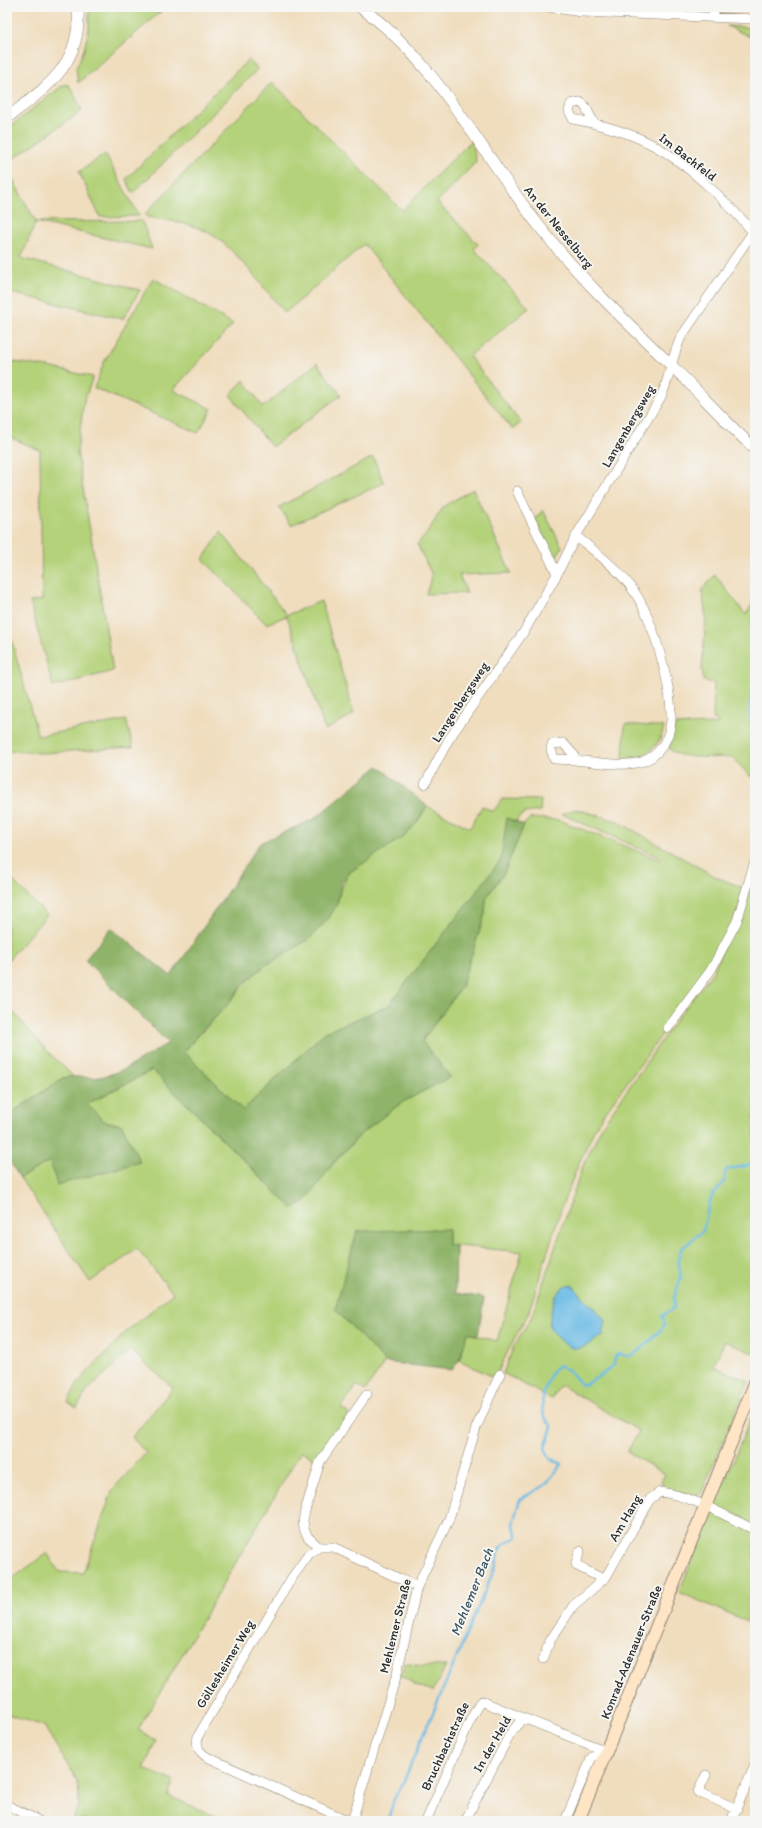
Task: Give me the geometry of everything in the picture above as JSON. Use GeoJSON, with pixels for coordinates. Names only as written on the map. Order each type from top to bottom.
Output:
{"type":"FeatureCollection","features":[{"type":"Feature","properties":{"kind":"main road","name":"Konrad-Adenauer-Straße"},"geometry":{"type":"LineString","coordinates":[[578,1821],[704,1506],[755,1384]]}},
{"type":"Feature","properties":{"kind":"street"},"geometry":{"type":"LineString","coordinates":[[8,117],[51,83],[67,64],[78,28],[78,7]]}},
{"type":"Feature","properties":{"kind":"street","name":"An der Nesselburg"},"geometry":{"type":"LineString","coordinates":[[360,7],[396,37],[422,64],[538,225],[582,278],[755,449]]}},
{"type":"Feature","properties":{"kind":"street"},"geometry":{"type":"LineString","coordinates":[[548,7],[582,12],[755,20]]}},
{"type":"Feature","properties":{"kind":"street"},"geometry":{"type":"LineString","coordinates":[[712,18],[716,7]]}},
{"type":"Feature","properties":{"kind":"street","name":"Im Bachfeld"},"geometry":{"type":"LineString","coordinates":[[594,123],[634,136],[667,154],[694,175],[754,231]]}},
{"type":"Feature","properties":{"kind":"street","name":"Langenbergsweg"},"geometry":{"type":"LineString","coordinates":[[425,784],[449,739],[525,630],[557,574],[576,536],[661,397],[668,382],[675,351],[682,337],[754,231]]}},
{"type":"Feature","properties":{"kind":"street"},"geometry":{"type":"LineString","coordinates":[[517,491],[557,574]]}},
{"type":"Feature","properties":{"kind":"street"},"geometry":{"type":"LineString","coordinates":[[575,760],[615,763],[641,762],[653,756],[662,747],[669,732],[671,720],[665,674],[643,608],[634,590],[576,536]]}},
{"type":"Feature","properties":{"kind":"street"},"geometry":{"type":"LineString","coordinates":[[668,1028],[712,970],[737,920],[755,862]]}},
{"type":"Feature","properties":{"kind":"street","name":"Mehlemer Straße"},"geometry":{"type":"LineString","coordinates":[[352,1821],[396,1677],[417,1587],[448,1519],[476,1428],[500,1374]]}},
{"type":"Feature","properties":{"kind":"street"},"geometry":{"type":"LineString","coordinates":[[367,1394],[320,1462],[302,1520],[304,1529],[308,1537],[320,1547],[333,1548],[417,1587]]}},
{"type":"Feature","properties":{"kind":"street","name":"Am Hang"},"geometry":{"type":"LineString","coordinates":[[543,1658],[550,1641],[573,1606],[606,1577],[650,1499],[660,1492],[671,1493],[704,1506],[755,1530]]}},
{"type":"Feature","properties":{"kind":"street","name":"Göllesheimer Weg"},"geometry":{"type":"LineString","coordinates":[[320,1547],[309,1554],[291,1579],[198,1736],[196,1745],[200,1752],[206,1757],[349,1821]]}},
{"type":"Feature","properties":{"kind":"street"},"geometry":{"type":"LineString","coordinates":[[580,1551],[576,1563],[577,1566],[603,1580]]}},
{"type":"Feature","properties":{"kind":"street","name":"Bruchbachstraße"},"geometry":{"type":"LineString","coordinates":[[426,1821],[480,1701],[522,1718]]}},
{"type":"Feature","properties":{"kind":"street","name":"In der Held"},"geometry":{"type":"LineString","coordinates":[[465,1821],[510,1734],[522,1718],[540,1723],[606,1751]]}},
{"type":"Feature","properties":{"kind":"street"},"geometry":{"type":"LineString","coordinates":[[565,1821],[592,1757],[606,1751]]}},
{"type":"Feature","properties":{"kind":"street"},"geometry":{"type":"LineString","coordinates":[[731,1821],[755,1765]]}},
{"type":"Feature","properties":{"kind":"street"},"geometry":{"type":"LineString","coordinates":[[706,1775],[698,1792],[737,1808]]}},
{"type":"Feature","properties":{"kind":"street"},"geometry":{"type":"LineString","coordinates":[[7,1806],[39,1821]]}},
{"type":"Feature","properties":{"kind":"green space"},"geometry":{"type":"Polygon","coordinates":[[[89,7],[166,7],[78,83],[76,68],[84,50],[89,28],[89,7]]]}},
{"type":"Feature","properties":{"kind":"green space"},"geometry":{"type":"Polygon","coordinates":[[[727,26],[755,28],[755,39],[727,26]]]}},
{"type":"Feature","properties":{"kind":"green space"},"geometry":{"type":"Polygon","coordinates":[[[248,60],[258,69],[133,193],[126,179],[248,60]]]}},
{"type":"Feature","properties":{"kind":"green space"},"geometry":{"type":"Polygon","coordinates":[[[272,82],[402,210],[472,140],[476,162],[437,202],[478,244],[474,249],[529,308],[469,356],[521,423],[512,429],[364,244],[285,313],[233,252],[214,236],[191,225],[147,217],[145,214],[272,82]]]}},
{"type":"Feature","properties":{"kind":"green space"},"geometry":{"type":"Polygon","coordinates":[[[67,84],[71,88],[82,111],[7,163],[7,129],[62,86],[67,84]]]}},
{"type":"Feature","properties":{"kind":"green space"},"geometry":{"type":"Polygon","coordinates":[[[105,154],[139,216],[100,217],[79,172],[105,154]]]}},
{"type":"Feature","properties":{"kind":"green space"},"geometry":{"type":"Polygon","coordinates":[[[7,169],[36,222],[21,258],[140,290],[123,319],[7,292],[7,169]]]}},
{"type":"Feature","properties":{"kind":"green space"},"geometry":{"type":"Polygon","coordinates":[[[142,221],[152,249],[36,222],[142,221]]]}},
{"type":"Feature","properties":{"kind":"green space"},"geometry":{"type":"Polygon","coordinates":[[[153,278],[233,324],[173,390],[212,409],[198,433],[94,388],[104,362],[153,278]]]}},
{"type":"Feature","properties":{"kind":"green space"},"geometry":{"type":"Polygon","coordinates":[[[7,361],[48,367],[93,377],[84,401],[77,451],[113,671],[53,687],[30,602],[42,600],[40,450],[7,436],[7,361]]]}},
{"type":"Feature","properties":{"kind":"green space"},"geometry":{"type":"Polygon","coordinates":[[[317,363],[341,395],[272,447],[230,395],[244,380],[263,407],[317,363]]]}},
{"type":"Feature","properties":{"kind":"green space"},"geometry":{"type":"Polygon","coordinates":[[[373,457],[384,483],[291,525],[279,507],[373,457]]]}},
{"type":"Feature","properties":{"kind":"green space"},"geometry":{"type":"Polygon","coordinates":[[[473,489],[511,573],[459,575],[467,593],[426,594],[432,575],[417,544],[425,536],[444,506],[473,489]]]}},
{"type":"Feature","properties":{"kind":"green space"},"geometry":{"type":"Polygon","coordinates":[[[543,510],[562,547],[554,561],[535,519],[543,510]]]}},
{"type":"Feature","properties":{"kind":"green space"},"geometry":{"type":"Polygon","coordinates":[[[221,532],[287,615],[321,601],[354,714],[325,730],[287,616],[266,624],[203,559],[221,532]]]}},
{"type":"Feature","properties":{"kind":"green space"},"geometry":{"type":"Polygon","coordinates":[[[715,575],[746,615],[755,599],[755,778],[750,776],[733,758],[680,755],[673,752],[669,748],[674,725],[718,724],[717,720],[713,719],[714,683],[703,681],[702,667],[706,618],[702,590],[715,575]]]}},
{"type":"Feature","properties":{"kind":"green space"},"geometry":{"type":"Polygon","coordinates":[[[7,623],[38,736],[126,720],[133,747],[42,753],[7,751],[7,623]]]}},
{"type":"Feature","properties":{"kind":"green space"},"geometry":{"type":"Polygon","coordinates":[[[625,724],[664,727],[659,741],[650,751],[638,757],[623,758],[625,724]]]}},
{"type":"Feature","properties":{"kind":"green space"},"geometry":{"type":"Polygon","coordinates":[[[378,766],[427,806],[416,824],[403,837],[350,872],[342,882],[337,904],[329,918],[309,939],[265,966],[243,984],[225,1008],[204,1028],[184,1052],[243,1110],[325,1032],[388,1006],[501,860],[507,818],[524,825],[504,873],[486,898],[485,914],[461,987],[422,1041],[450,1077],[401,1103],[364,1131],[334,1162],[305,1202],[292,1208],[152,1070],[87,1104],[104,1121],[122,1125],[140,1162],[57,1185],[50,1161],[20,1178],[7,1157],[7,1116],[63,1078],[101,1077],[110,1075],[136,1063],[168,1043],[85,960],[111,928],[171,976],[260,843],[314,819],[378,766]]]}},
{"type":"Feature","properties":{"kind":"green space"},"geometry":{"type":"Polygon","coordinates":[[[502,799],[541,800],[540,811],[525,813],[517,819],[517,822],[507,818],[501,860],[388,1006],[325,1032],[243,1110],[184,1052],[243,986],[258,972],[272,961],[305,940],[320,927],[332,913],[350,872],[416,824],[427,806],[470,828],[482,806],[493,812],[502,799]]]}},
{"type":"Feature","properties":{"kind":"green space"},"geometry":{"type":"Polygon","coordinates":[[[576,809],[617,821],[716,877],[744,888],[734,920],[710,969],[598,1122],[578,1165],[562,1206],[528,1314],[495,1378],[459,1360],[468,1333],[497,1341],[522,1252],[448,1245],[448,1229],[335,1309],[385,1362],[365,1391],[357,1385],[341,1408],[349,1414],[317,1460],[301,1451],[138,1730],[156,1740],[144,1769],[174,1781],[168,1796],[218,1817],[217,1821],[73,1821],[79,1803],[78,1782],[44,1726],[7,1714],[7,1671],[10,1665],[7,1664],[7,1577],[13,1578],[47,1553],[59,1572],[83,1573],[113,1489],[146,1453],[132,1437],[173,1388],[130,1350],[87,1391],[77,1408],[68,1402],[78,1382],[128,1330],[173,1293],[137,1249],[90,1282],[20,1178],[50,1160],[122,1125],[104,1121],[87,1104],[152,1070],[292,1208],[364,1131],[401,1103],[450,1077],[422,1041],[461,987],[485,914],[486,898],[504,873],[524,825],[530,818],[559,820],[660,860],[661,858],[562,814],[576,809]]]}},
{"type":"Feature","properties":{"kind":"green space"},"geometry":{"type":"Polygon","coordinates":[[[7,875],[47,915],[7,961],[7,875]]]}},
{"type":"Feature","properties":{"kind":"green space"},"geometry":{"type":"Polygon","coordinates":[[[750,886],[755,888],[755,1354],[725,1341],[713,1366],[749,1381],[701,1494],[688,1496],[664,1489],[661,1482],[665,1474],[627,1452],[639,1431],[561,1385],[551,1399],[503,1373],[514,1346],[532,1316],[582,1168],[602,1126],[678,1017],[713,972],[750,886]]]}},
{"type":"Feature","properties":{"kind":"green space"},"geometry":{"type":"Polygon","coordinates":[[[7,1005],[48,1052],[73,1076],[63,1078],[7,1116],[7,1005]]]}},
{"type":"Feature","properties":{"kind":"green space"},"geometry":{"type":"Polygon","coordinates":[[[448,1229],[448,1245],[456,1246],[455,1293],[484,1298],[478,1335],[468,1333],[459,1360],[452,1370],[385,1362],[335,1309],[357,1231],[448,1229]]]}},
{"type":"Feature","properties":{"kind":"green space"},"geometry":{"type":"Polygon","coordinates":[[[755,1408],[755,1625],[679,1592],[755,1408]]]}},
{"type":"Feature","properties":{"kind":"green space"},"geometry":{"type":"Polygon","coordinates":[[[404,1663],[422,1666],[446,1666],[433,1691],[418,1686],[401,1676],[404,1663]]]}},
{"type":"Feature","properties":{"kind":"water"},"geometry":{"type":"Polygon","coordinates":[[[567,1285],[572,1285],[606,1321],[603,1335],[586,1346],[579,1348],[573,1348],[562,1342],[549,1326],[555,1298],[562,1288],[567,1285]]]}},
{"type":"Feature","properties":{"kind":"waterway","name":"Mehlemer Bach"},"geometry":{"type":"LineString","coordinates":[[755,688],[749,708],[752,724],[755,729]]}},
{"type":"Feature","properties":{"kind":"waterway","name":"Mehlemer Bach"},"geometry":{"type":"LineString","coordinates":[[388,1821],[394,1799],[403,1783],[496,1565],[500,1549],[503,1545],[517,1537],[513,1523],[520,1499],[544,1486],[562,1464],[550,1458],[545,1448],[552,1427],[544,1416],[543,1396],[551,1374],[559,1365],[571,1373],[582,1385],[585,1384],[614,1365],[615,1357],[618,1354],[629,1356],[633,1355],[654,1337],[664,1325],[662,1316],[674,1308],[674,1298],[681,1277],[678,1259],[681,1249],[703,1231],[711,1197],[724,1182],[725,1171],[732,1168],[748,1166],[755,1162]]}}]}
